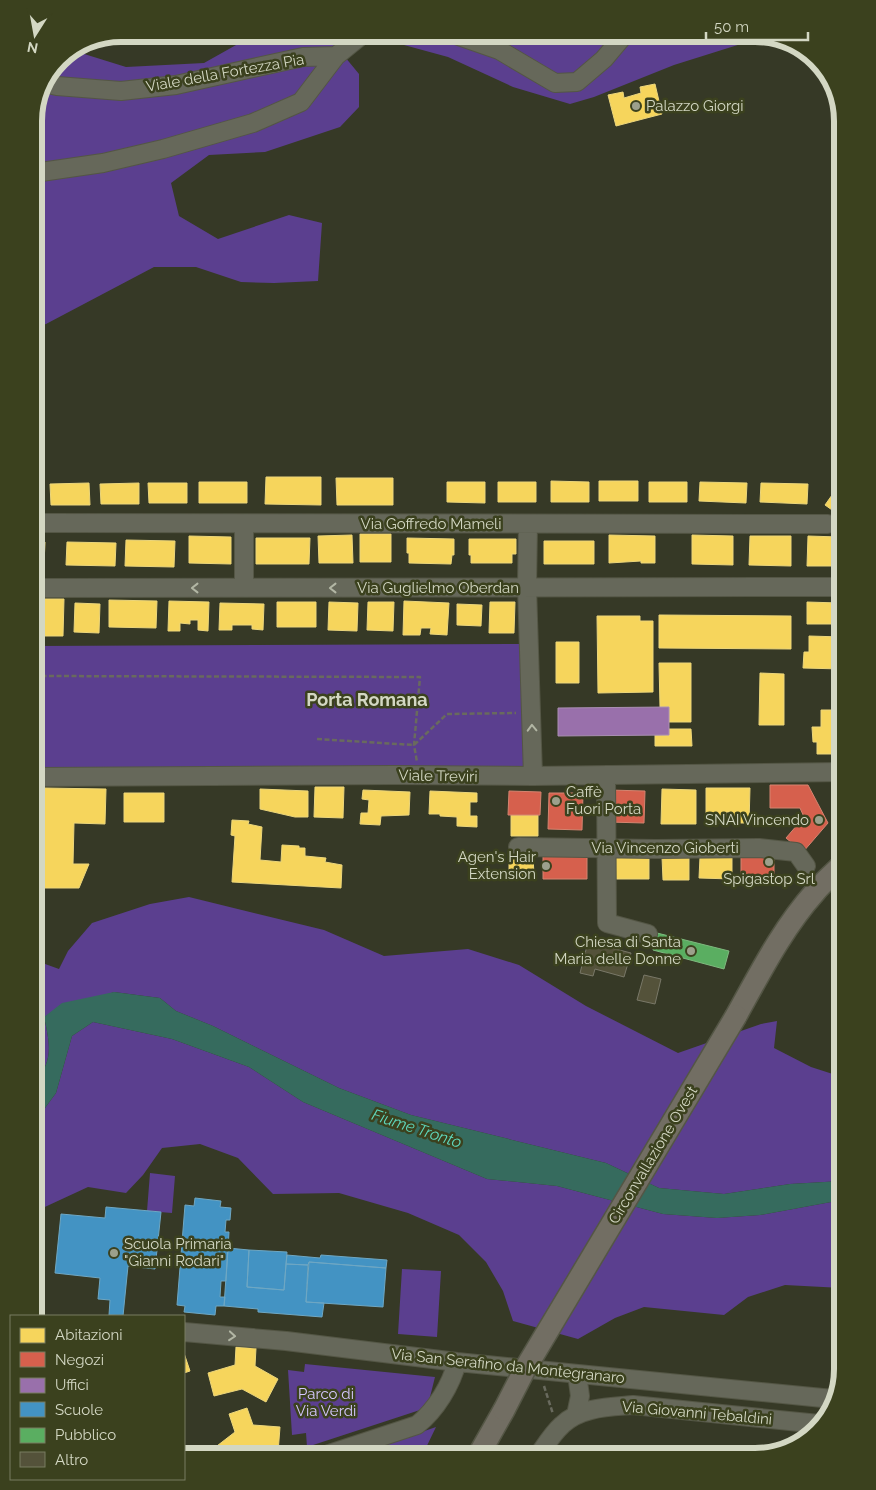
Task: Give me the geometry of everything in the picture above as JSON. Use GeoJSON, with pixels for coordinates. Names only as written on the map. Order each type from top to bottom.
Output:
{"type":"FeatureCollection","features":[{"type":"Feature","properties":{"kind":"main road","name":"Circonvallazione Ovest"},"geometry":{"type":"LineString","coordinates":[[483,1448],[525,1369],[736,1016],[762,968],[794,917],[815,891],[834,873]]}},
{"type":"Feature","properties":{"kind":"street"},"geometry":{"type":"LineString","coordinates":[[336,56],[353,42]]}},
{"type":"Feature","properties":{"kind":"street"},"geometry":{"type":"LineString","coordinates":[[478,43],[499,50],[555,83],[577,82],[604,59],[618,43]]}},
{"type":"Feature","properties":{"kind":"street","name":"Viale della Fortezza Pia"},"geometry":{"type":"LineString","coordinates":[[52,84],[121,91],[176,85],[303,57],[336,56]]}},
{"type":"Feature","properties":{"kind":"street","name":"Viale della Fortezza Pia"},"geometry":{"type":"LineString","coordinates":[[43,172],[103,163],[253,123],[301,102],[336,56]]}},
{"type":"Feature","properties":{"kind":"street","name":"Via Goffredo Mameli"},"geometry":{"type":"LineString","coordinates":[[43,524],[828,524]]}},
{"type":"Feature","properties":{"kind":"street"},"geometry":{"type":"LineString","coordinates":[[244,524],[244,588]]}},
{"type":"Feature","properties":{"kind":"street"},"geometry":{"type":"LineString","coordinates":[[528,524],[527,587],[533,776]]}},
{"type":"Feature","properties":{"kind":"street","name":"Via Guglielmo Oberdan"},"geometry":{"type":"LineString","coordinates":[[43,588],[834,587]]}},
{"type":"Feature","properties":{"kind":"street","name":"Viale Treviri"},"geometry":{"type":"LineString","coordinates":[[42,777],[834,774]]}},
{"type":"Feature","properties":{"kind":"street"},"geometry":{"type":"LineString","coordinates":[[606,776],[607,922],[648,934]]}},
{"type":"Feature","properties":{"kind":"street","name":"Via Vincenzo Gioberti"},"geometry":{"type":"LineString","coordinates":[[518,846],[759,848],[796,852],[806,866]]}},
{"type":"Feature","properties":{"kind":"street","name":"Via San Serafino da Montegranaro"},"geometry":{"type":"LineString","coordinates":[[185,1332],[286,1341],[457,1362],[828,1397]]}},
{"type":"Feature","properties":{"kind":"street"},"geometry":{"type":"LineString","coordinates":[[348,1447],[417,1425],[428,1416],[441,1397],[455,1370],[457,1362]]}},
{"type":"Feature","properties":{"kind":"street"},"geometry":{"type":"LineString","coordinates":[[576,1414],[580,1396],[577,1374]]}},
{"type":"Feature","properties":{"kind":"street","name":"Via Giovanni Tebaldini"},"geometry":{"type":"LineString","coordinates":[[544,1448],[554,1433],[576,1414],[604,1407],[633,1405],[811,1423]]}},
{"type":"Feature","properties":{"kind":"path"},"geometry":{"type":"LineString","coordinates":[[43,676],[420,677],[414,745],[419,775]]}},
{"type":"Feature","properties":{"kind":"path"},"geometry":{"type":"LineString","coordinates":[[318,739],[414,745],[447,714],[531,712]]}},
{"type":"Feature","properties":{"kind":"path"},"geometry":{"type":"LineString","coordinates":[[541,1378],[554,1415],[554,1433]]}},
{"type":"Feature","properties":{"kind":"green space"},"geometry":{"type":"Polygon","coordinates":[[[241,42],[333,42],[359,74],[359,107],[340,127],[265,152],[209,155],[171,183],[179,216],[218,239],[289,215],[322,223],[318,281],[241,282],[196,267],[154,267],[43,325],[43,116],[45,101],[59,73],[69,62],[82,53],[126,67],[204,63],[241,42]]]}},
{"type":"Feature","properties":{"kind":"green space"},"geometry":{"type":"Polygon","coordinates":[[[395,42],[744,43],[674,65],[594,97],[570,104],[513,87],[448,57],[395,42]]]}},
{"type":"Feature","properties":{"kind":"green space"},"geometry":{"type":"Polygon","coordinates":[[[523,644],[528,769],[42,768],[43,646],[523,644]]]}},
{"type":"Feature","properties":{"kind":"green space"},"geometry":{"type":"Polygon","coordinates":[[[189,897],[324,930],[384,956],[468,949],[519,965],[586,1006],[678,1053],[761,1024],[777,1021],[774,1048],[811,1067],[834,1074],[834,1181],[790,1184],[724,1194],[659,1188],[606,1163],[411,1115],[339,1088],[213,1026],[176,1011],[160,998],[114,992],[44,1017],[49,1052],[48,1060],[42,1071],[42,963],[59,969],[68,951],[92,923],[150,904],[189,897]]]}},
{"type":"Feature","properties":{"kind":"green space"},"geometry":{"type":"Polygon","coordinates":[[[93,1022],[172,1039],[249,1067],[303,1102],[487,1179],[557,1186],[663,1214],[717,1218],[760,1215],[834,1201],[834,1288],[785,1285],[748,1297],[724,1315],[644,1307],[615,1318],[578,1339],[513,1321],[503,1291],[486,1262],[459,1235],[408,1213],[339,1193],[273,1194],[238,1158],[200,1144],[162,1148],[143,1175],[126,1193],[88,1187],[42,1208],[42,1112],[56,1093],[72,1036],[93,1022]]]}},
{"type":"Feature","properties":{"kind":"green space"},"geometry":{"type":"Polygon","coordinates":[[[150,1173],[175,1176],[172,1213],[147,1211],[150,1173]]]}},
{"type":"Feature","properties":{"kind":"green space"},"geometry":{"type":"Polygon","coordinates":[[[402,1269],[441,1271],[437,1337],[398,1334],[402,1269]]]}},
{"type":"Feature","properties":{"kind":"green space","name":"Parco di Via Verdi"},"geometry":{"type":"Polygon","coordinates":[[[305,1364],[435,1377],[428,1405],[420,1410],[307,1447],[306,1433],[292,1435],[288,1370],[304,1372],[305,1364]]]}},
{"type":"Feature","properties":{"kind":"green space"},"geometry":{"type":"Polygon","coordinates":[[[436,1427],[426,1447],[377,1447],[436,1427]]]}},
{"type":"Feature","properties":{"kind":"water","name":"Fiume Tronto"},"geometry":{"type":"Polygon","coordinates":[[[114,992],[160,998],[176,1011],[213,1026],[339,1088],[411,1115],[606,1163],[659,1188],[724,1194],[790,1184],[834,1181],[834,1201],[760,1215],[717,1218],[663,1214],[557,1186],[487,1179],[303,1102],[249,1067],[172,1039],[93,1022],[72,1036],[56,1093],[42,1112],[42,1071],[48,1060],[49,1052],[44,1017],[62,1003],[114,992]]]}},
{"type":"Feature","properties":{"kind":"building: Abitazioni","name":"Palazzo Giorgi"},"geometry":{"type":"Polygon","coordinates":[[[655,84],[662,114],[616,126],[608,95],[623,92],[624,98],[641,93],[640,87],[655,84]]]}},
{"type":"Feature","properties":{"kind":"building: Abitazioni"},"geometry":{"type":"Polygon","coordinates":[[[266,477],[321,477],[321,505],[265,504],[266,477]]]}},
{"type":"Feature","properties":{"kind":"building: Abitazioni"},"geometry":{"type":"Polygon","coordinates":[[[336,478],[393,478],[393,505],[337,505],[336,478]]]}},
{"type":"Feature","properties":{"kind":"building: Abitazioni"},"geometry":{"type":"Polygon","coordinates":[[[551,481],[589,482],[589,502],[551,502],[551,481]]]}},
{"type":"Feature","properties":{"kind":"building: Abitazioni"},"geometry":{"type":"Polygon","coordinates":[[[599,481],[638,481],[638,501],[599,501],[599,481]]]}},
{"type":"Feature","properties":{"kind":"building: Abitazioni"},"geometry":{"type":"Polygon","coordinates":[[[199,482],[247,482],[247,503],[199,503],[199,482]]]}},
{"type":"Feature","properties":{"kind":"building: Abitazioni"},"geometry":{"type":"Polygon","coordinates":[[[447,482],[485,482],[485,503],[447,502],[447,482]]]}},
{"type":"Feature","properties":{"kind":"building: Abitazioni"},"geometry":{"type":"Polygon","coordinates":[[[498,482],[536,482],[536,502],[498,502],[498,482]]]}},
{"type":"Feature","properties":{"kind":"building: Abitazioni"},"geometry":{"type":"Polygon","coordinates":[[[649,482],[687,482],[687,502],[649,502],[649,482]]]}},
{"type":"Feature","properties":{"kind":"building: Abitazioni"},"geometry":{"type":"Polygon","coordinates":[[[700,482],[747,483],[746,503],[699,501],[700,482]]]}},
{"type":"Feature","properties":{"kind":"building: Abitazioni"},"geometry":{"type":"Polygon","coordinates":[[[89,483],[90,505],[51,505],[50,484],[89,483]]]}},
{"type":"Feature","properties":{"kind":"building: Abitazioni"},"geometry":{"type":"Polygon","coordinates":[[[139,483],[139,504],[101,504],[100,484],[139,483]]]}},
{"type":"Feature","properties":{"kind":"building: Abitazioni"},"geometry":{"type":"Polygon","coordinates":[[[148,483],[187,483],[187,503],[149,503],[148,483]]]}},
{"type":"Feature","properties":{"kind":"building: Abitazioni"},"geometry":{"type":"Polygon","coordinates":[[[761,483],[808,484],[807,504],[760,502],[761,483]]]}},
{"type":"Feature","properties":{"kind":"building: Abitazioni"},"geometry":{"type":"Polygon","coordinates":[[[834,492],[834,511],[825,505],[834,492]]]}},
{"type":"Feature","properties":{"kind":"building: Abitazioni"},"geometry":{"type":"Polygon","coordinates":[[[360,534],[391,534],[391,562],[360,562],[360,534]]]}},
{"type":"Feature","properties":{"kind":"building: Abitazioni"},"geometry":{"type":"Polygon","coordinates":[[[352,535],[353,563],[319,563],[318,536],[352,535]]]}},
{"type":"Feature","properties":{"kind":"building: Abitazioni"},"geometry":{"type":"Polygon","coordinates":[[[609,535],[655,536],[655,563],[641,563],[641,561],[609,563],[609,535]]]}},
{"type":"Feature","properties":{"kind":"building: Abitazioni"},"geometry":{"type":"Polygon","coordinates":[[[692,535],[733,536],[733,565],[692,564],[692,535]]]}},
{"type":"Feature","properties":{"kind":"building: Abitazioni"},"geometry":{"type":"Polygon","coordinates":[[[189,536],[231,537],[231,564],[189,563],[189,536]]]}},
{"type":"Feature","properties":{"kind":"building: Abitazioni"},"geometry":{"type":"Polygon","coordinates":[[[750,536],[791,536],[791,566],[749,565],[750,536]]]}},
{"type":"Feature","properties":{"kind":"building: Abitazioni"},"geometry":{"type":"Polygon","coordinates":[[[808,536],[834,537],[834,566],[807,566],[808,536]]]}},
{"type":"Feature","properties":{"kind":"building: Abitazioni"},"geometry":{"type":"Polygon","coordinates":[[[256,538],[310,538],[309,564],[256,564],[256,538]]]}},
{"type":"Feature","properties":{"kind":"building: Abitazioni"},"geometry":{"type":"Polygon","coordinates":[[[407,538],[454,539],[454,555],[452,555],[451,564],[409,563],[407,538]]]}},
{"type":"Feature","properties":{"kind":"building: Abitazioni"},"geometry":{"type":"Polygon","coordinates":[[[469,539],[516,539],[516,554],[512,554],[512,563],[471,563],[469,539]]]}},
{"type":"Feature","properties":{"kind":"building: Abitazioni"},"geometry":{"type":"Polygon","coordinates":[[[126,540],[175,541],[174,567],[125,566],[126,540]]]}},
{"type":"Feature","properties":{"kind":"building: Abitazioni"},"geometry":{"type":"Polygon","coordinates":[[[544,541],[594,541],[594,564],[544,564],[544,541]]]}},
{"type":"Feature","properties":{"kind":"building: Abitazioni"},"geometry":{"type":"Polygon","coordinates":[[[43,542],[45,542],[43,564],[43,542]]]}},
{"type":"Feature","properties":{"kind":"building: Abitazioni"},"geometry":{"type":"Polygon","coordinates":[[[67,542],[116,543],[115,566],[66,565],[67,542]]]}},
{"type":"Feature","properties":{"kind":"building: Abitazioni"},"geometry":{"type":"Polygon","coordinates":[[[43,599],[64,599],[63,636],[43,636],[43,599]]]}},
{"type":"Feature","properties":{"kind":"building: Abitazioni"},"geometry":{"type":"Polygon","coordinates":[[[109,600],[157,601],[156,628],[109,627],[109,600]]]}},
{"type":"Feature","properties":{"kind":"building: Abitazioni"},"geometry":{"type":"Polygon","coordinates":[[[169,601],[209,602],[208,631],[198,630],[198,620],[190,620],[190,624],[180,623],[180,631],[168,631],[169,601]]]}},
{"type":"Feature","properties":{"kind":"building: Abitazioni"},"geometry":{"type":"Polygon","coordinates":[[[404,601],[449,603],[447,635],[430,634],[431,628],[421,628],[420,635],[403,635],[404,601]]]}},
{"type":"Feature","properties":{"kind":"building: Abitazioni"},"geometry":{"type":"Polygon","coordinates":[[[277,602],[316,602],[316,627],[277,627],[277,602]]]}},
{"type":"Feature","properties":{"kind":"building: Abitazioni"},"geometry":{"type":"Polygon","coordinates":[[[329,602],[358,603],[357,631],[328,630],[329,602]]]}},
{"type":"Feature","properties":{"kind":"building: Abitazioni"},"geometry":{"type":"Polygon","coordinates":[[[368,602],[394,602],[393,631],[367,630],[368,602]]]}},
{"type":"Feature","properties":{"kind":"building: Abitazioni"},"geometry":{"type":"Polygon","coordinates":[[[490,602],[515,602],[514,633],[489,633],[490,602]]]}},
{"type":"Feature","properties":{"kind":"building: Abitazioni"},"geometry":{"type":"Polygon","coordinates":[[[807,602],[834,603],[834,624],[807,624],[807,602]]]}},
{"type":"Feature","properties":{"kind":"building: Abitazioni"},"geometry":{"type":"Polygon","coordinates":[[[75,603],[100,604],[99,633],[74,632],[75,603]]]}},
{"type":"Feature","properties":{"kind":"building: Abitazioni"},"geometry":{"type":"Polygon","coordinates":[[[220,603],[264,604],[263,630],[252,629],[252,625],[232,625],[232,630],[219,630],[220,603]]]}},
{"type":"Feature","properties":{"kind":"building: Abitazioni"},"geometry":{"type":"Polygon","coordinates":[[[457,604],[482,605],[481,626],[457,625],[457,604]]]}},
{"type":"Feature","properties":{"kind":"building: Abitazioni"},"geometry":{"type":"Polygon","coordinates":[[[659,615],[791,616],[791,649],[659,648],[659,615]]]}},
{"type":"Feature","properties":{"kind":"building: Abitazioni"},"geometry":{"type":"Polygon","coordinates":[[[597,616],[640,616],[640,621],[653,621],[653,692],[598,693],[597,616]]]}},
{"type":"Feature","properties":{"kind":"building: Abitazioni"},"geometry":{"type":"Polygon","coordinates":[[[809,636],[834,637],[834,669],[803,668],[804,652],[809,652],[809,636]]]}},
{"type":"Feature","properties":{"kind":"building: Abitazioni"},"geometry":{"type":"Polygon","coordinates":[[[556,642],[579,642],[579,683],[556,683],[556,642]]]}},
{"type":"Feature","properties":{"kind":"building: Abitazioni"},"geometry":{"type":"Polygon","coordinates":[[[659,663],[691,663],[691,722],[669,722],[669,707],[660,707],[659,663]]]}},
{"type":"Feature","properties":{"kind":"building: Abitazioni"},"geometry":{"type":"Polygon","coordinates":[[[760,673],[784,674],[784,725],[759,725],[760,673]]]}},
{"type":"Feature","properties":{"kind":"building: Abitazioni"},"geometry":{"type":"Polygon","coordinates":[[[821,710],[834,710],[834,754],[817,754],[817,742],[813,742],[812,727],[821,727],[821,710]]]}},
{"type":"Feature","properties":{"kind":"building: Abitazioni"},"geometry":{"type":"Polygon","coordinates":[[[669,729],[691,729],[692,746],[655,746],[655,735],[669,735],[669,729]]]}},
{"type":"Feature","properties":{"kind":"building: Abitazioni"},"geometry":{"type":"Polygon","coordinates":[[[315,787],[344,787],[343,818],[314,817],[315,787]]]}},
{"type":"Feature","properties":{"kind":"building: Abitazioni"},"geometry":{"type":"Polygon","coordinates":[[[44,788],[106,789],[105,824],[74,823],[73,864],[89,864],[79,888],[42,888],[44,788]]]}},
{"type":"Feature","properties":{"kind":"building: Abitazioni"},"geometry":{"type":"Polygon","coordinates":[[[706,788],[750,788],[749,823],[730,823],[730,812],[726,812],[726,823],[706,823],[706,788]]]}},
{"type":"Feature","properties":{"kind":"building: Abitazioni"},"geometry":{"type":"Polygon","coordinates":[[[260,789],[308,791],[308,817],[295,817],[260,809],[260,789]]]}},
{"type":"Feature","properties":{"kind":"building: Abitazioni"},"geometry":{"type":"Polygon","coordinates":[[[662,789],[696,790],[696,824],[661,824],[662,789]]]}},
{"type":"Feature","properties":{"kind":"building: Abitazioni"},"geometry":{"type":"Polygon","coordinates":[[[363,790],[410,792],[409,815],[381,816],[380,825],[360,824],[361,813],[368,813],[369,800],[362,799],[363,790]]]}},
{"type":"Feature","properties":{"kind":"building: Abitazioni"},"geometry":{"type":"Polygon","coordinates":[[[430,791],[477,793],[477,802],[470,802],[470,816],[477,816],[477,827],[457,826],[457,817],[429,814],[430,791]]]}},
{"type":"Feature","properties":{"kind":"building: Abitazioni"},"geometry":{"type":"Polygon","coordinates":[[[124,793],[164,793],[164,822],[124,822],[124,793]]]}},
{"type":"Feature","properties":{"kind":"building: Abitazioni"},"geometry":{"type":"Polygon","coordinates":[[[511,815],[538,815],[538,836],[511,836],[511,815]]]}},
{"type":"Feature","properties":{"kind":"building: Abitazioni"},"geometry":{"type":"Polygon","coordinates":[[[232,820],[249,821],[248,824],[262,827],[260,860],[281,862],[282,845],[299,846],[299,848],[305,848],[305,856],[326,858],[325,862],[342,865],[341,888],[232,882],[235,836],[231,835],[232,820]]]}},
{"type":"Feature","properties":{"kind":"building: Abitazioni"},"geometry":{"type":"Polygon","coordinates":[[[509,854],[533,854],[534,877],[509,878],[509,854]]]}},
{"type":"Feature","properties":{"kind":"building: Abitazioni"},"geometry":{"type":"Polygon","coordinates":[[[608,856],[649,857],[649,879],[608,879],[608,856]]]}},
{"type":"Feature","properties":{"kind":"building: Abitazioni"},"geometry":{"type":"Polygon","coordinates":[[[662,857],[689,857],[689,880],[663,880],[662,857]]]}},
{"type":"Feature","properties":{"kind":"building: Abitazioni"},"geometry":{"type":"Polygon","coordinates":[[[700,857],[732,857],[732,879],[699,878],[700,857]]]}},
{"type":"Feature","properties":{"kind":"building: Abitazioni"},"geometry":{"type":"Polygon","coordinates":[[[236,1347],[256,1348],[255,1366],[278,1379],[266,1402],[242,1389],[214,1396],[208,1373],[235,1365],[236,1347]]]}},
{"type":"Feature","properties":{"kind":"building: Abitazioni"},"geometry":{"type":"Polygon","coordinates":[[[185,1356],[190,1371],[185,1373],[185,1356]]]}},
{"type":"Feature","properties":{"kind":"building: Abitazioni"},"geometry":{"type":"Polygon","coordinates":[[[247,1408],[253,1425],[280,1427],[278,1447],[215,1447],[235,1432],[229,1414],[247,1408]]]}},
{"type":"Feature","properties":{"kind":"building: Negozi"},"geometry":{"type":"Polygon","coordinates":[[[770,785],[808,785],[828,823],[803,852],[786,838],[804,817],[800,808],[770,808],[770,785]]]}},
{"type":"Feature","properties":{"kind":"building: Negozi"},"geometry":{"type":"Polygon","coordinates":[[[609,790],[645,791],[644,823],[608,822],[609,790]]]}},
{"type":"Feature","properties":{"kind":"building: Negozi"},"geometry":{"type":"Polygon","coordinates":[[[509,791],[541,792],[540,815],[508,815],[509,791]]]}},
{"type":"Feature","properties":{"kind":"building: Negozi"},"geometry":{"type":"Polygon","coordinates":[[[549,793],[583,793],[582,830],[548,829],[549,793]]]}},
{"type":"Feature","properties":{"kind":"building: Negozi"},"geometry":{"type":"Polygon","coordinates":[[[543,856],[587,856],[587,879],[543,879],[543,856]]]}},
{"type":"Feature","properties":{"kind":"building: Negozi"},"geometry":{"type":"Polygon","coordinates":[[[741,856],[774,856],[774,879],[741,879],[741,856]]]}},
{"type":"Feature","properties":{"kind":"building: Uffici"},"geometry":{"type":"Polygon","coordinates":[[[669,707],[669,735],[558,736],[558,708],[669,707]]]}},
{"type":"Feature","properties":{"kind":"building: Scuole"},"geometry":{"type":"Polygon","coordinates":[[[195,1198],[221,1201],[220,1207],[231,1208],[230,1220],[226,1220],[225,1232],[229,1232],[226,1281],[221,1281],[220,1297],[225,1297],[224,1306],[216,1306],[215,1315],[184,1312],[185,1306],[177,1305],[185,1205],[194,1206],[195,1198]]]}},
{"type":"Feature","properties":{"kind":"building: Scuole"},"geometry":{"type":"Polygon","coordinates":[[[106,1207],[161,1212],[155,1269],[128,1266],[123,1315],[109,1315],[110,1300],[98,1299],[100,1278],[55,1273],[61,1214],[105,1218],[106,1207]]]}},
{"type":"Feature","properties":{"kind":"building: Scuole"},"geometry":{"type":"Polygon","coordinates":[[[228,1248],[249,1250],[247,1287],[284,1290],[286,1264],[308,1265],[306,1302],[324,1303],[322,1317],[258,1312],[258,1309],[224,1306],[228,1248]]]}},
{"type":"Feature","properties":{"kind":"building: Scuole"},"geometry":{"type":"Polygon","coordinates":[[[249,1250],[287,1252],[284,1290],[247,1287],[249,1250]]]}},
{"type":"Feature","properties":{"kind":"building: Scuole"},"geometry":{"type":"Polygon","coordinates":[[[287,1255],[320,1258],[321,1255],[387,1260],[386,1268],[309,1262],[308,1265],[286,1264],[287,1255]]]}},
{"type":"Feature","properties":{"kind":"building: Scuole"},"geometry":{"type":"Polygon","coordinates":[[[309,1262],[386,1268],[383,1307],[306,1302],[309,1262]]]}},
{"type":"Feature","properties":{"kind":"building: Pubblico","name":"Chiesa di Santa Maria delle Donne"},"geometry":{"type":"Polygon","coordinates":[[[657,933],[729,951],[724,969],[653,950],[657,933]]]}},
{"type":"Feature","properties":{"kind":"building: Altro"},"geometry":{"type":"Polygon","coordinates":[[[588,942],[631,953],[624,977],[595,969],[593,976],[580,973],[588,942]]]}},
{"type":"Feature","properties":{"kind":"building: Altro"},"geometry":{"type":"Polygon","coordinates":[[[644,975],[661,979],[655,1004],[637,1000],[644,975]]]}},
{"type":"Feature","properties":{"kind":"place","name":"Palazzo Giorgi"},"geometry":{"type":"Point","coordinates":[636,106]}},
{"type":"Feature","properties":{"kind":"place","name":"Caffè Fuori Porta"},"geometry":{"type":"Point","coordinates":[556,801]}},
{"type":"Feature","properties":{"kind":"place","name":"SNAI Vincendo"},"geometry":{"type":"Point","coordinates":[819,820]}},
{"type":"Feature","properties":{"kind":"place","name":"Spigastop Srl"},"geometry":{"type":"Point","coordinates":[769,862]}},
{"type":"Feature","properties":{"kind":"place","name":"Agen's Hair Extension"},"geometry":{"type":"Point","coordinates":[546,866]}},
{"type":"Feature","properties":{"kind":"place","name":"Chiesa di Santa Maria delle Donne"},"geometry":{"type":"Point","coordinates":[691,951]}},
{"type":"Feature","properties":{"kind":"place","name":"Scuola Primaria \"Gianni Rodari\""},"geometry":{"type":"Point","coordinates":[114,1253]}},
{"type":"Feature","properties":{"kind":"district","name":"Porta Romana"},"geometry":{"type":"Point","coordinates":[367,700]}}]}
